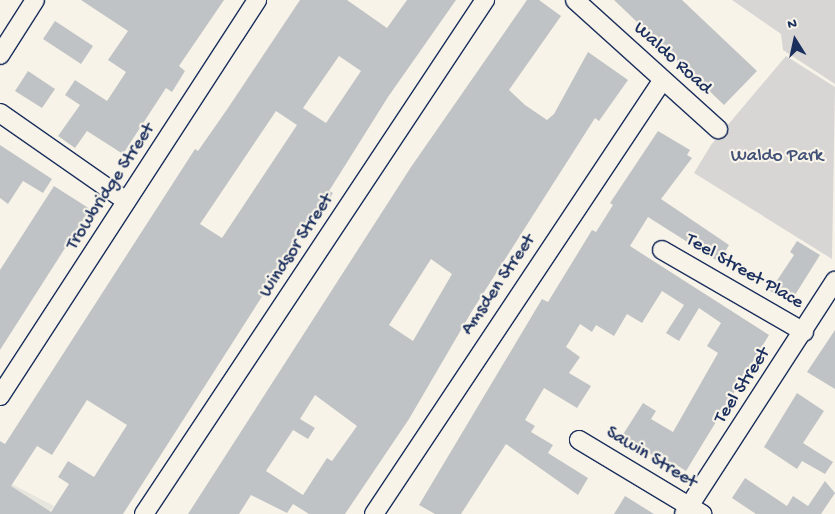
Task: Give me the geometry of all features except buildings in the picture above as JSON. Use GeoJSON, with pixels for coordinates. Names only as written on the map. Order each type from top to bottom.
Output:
{"type":"FeatureCollection","features":[{"type":"Feature","properties":{"kind":"street"},"geometry":{"type":"LineString","coordinates":[[0,55],[35,0]]}},
{"type":"Feature","properties":{"kind":"street","name":"Trowbridge Street"},"geometry":{"type":"LineString","coordinates":[[0,396],[257,0]]}},
{"type":"Feature","properties":{"kind":"street","name":"Windsor Street"},"geometry":{"type":"LineString","coordinates":[[144,514],[485,0]]}},
{"type":"Feature","properties":{"kind":"street","name":"Waldo Road"},"geometry":{"type":"LineString","coordinates":[[575,0],[718,129]]}},
{"type":"Feature","properties":{"kind":"street","name":"Amsden Street"},"geometry":{"type":"LineString","coordinates":[[374,514],[662,80]]}},
{"type":"Feature","properties":{"kind":"street"},"geometry":{"type":"LineString","coordinates":[[0,113],[126,201]]}},
{"type":"Feature","properties":{"kind":"street","name":"Teel Street Place"},"geometry":{"type":"LineString","coordinates":[[662,250],[804,332]]}},
{"type":"Feature","properties":{"kind":"street","name":"Teel Street"},"geometry":{"type":"LineString","coordinates":[[692,511],[835,281]]}},
{"type":"Feature","properties":{"kind":"street","name":"Sawin Street"},"geometry":{"type":"LineString","coordinates":[[579,440],[692,511]]}},
{"type":"Feature","properties":{"kind":"shaded area"},"geometry":{"type":"Polygon","coordinates":[[[0,478],[54,506],[48,514],[0,478]]]}},
{"type":"Feature","properties":{"kind":"green space"},"geometry":{"type":"Polygon","coordinates":[[[732,0],[835,0],[835,84],[783,50],[781,34],[732,0]]]}},
{"type":"Feature","properties":{"kind":"green space","name":"Waldo Park"},"geometry":{"type":"Polygon","coordinates":[[[786,56],[835,87],[832,259],[694,173],[711,145],[786,56]]]}}]}
